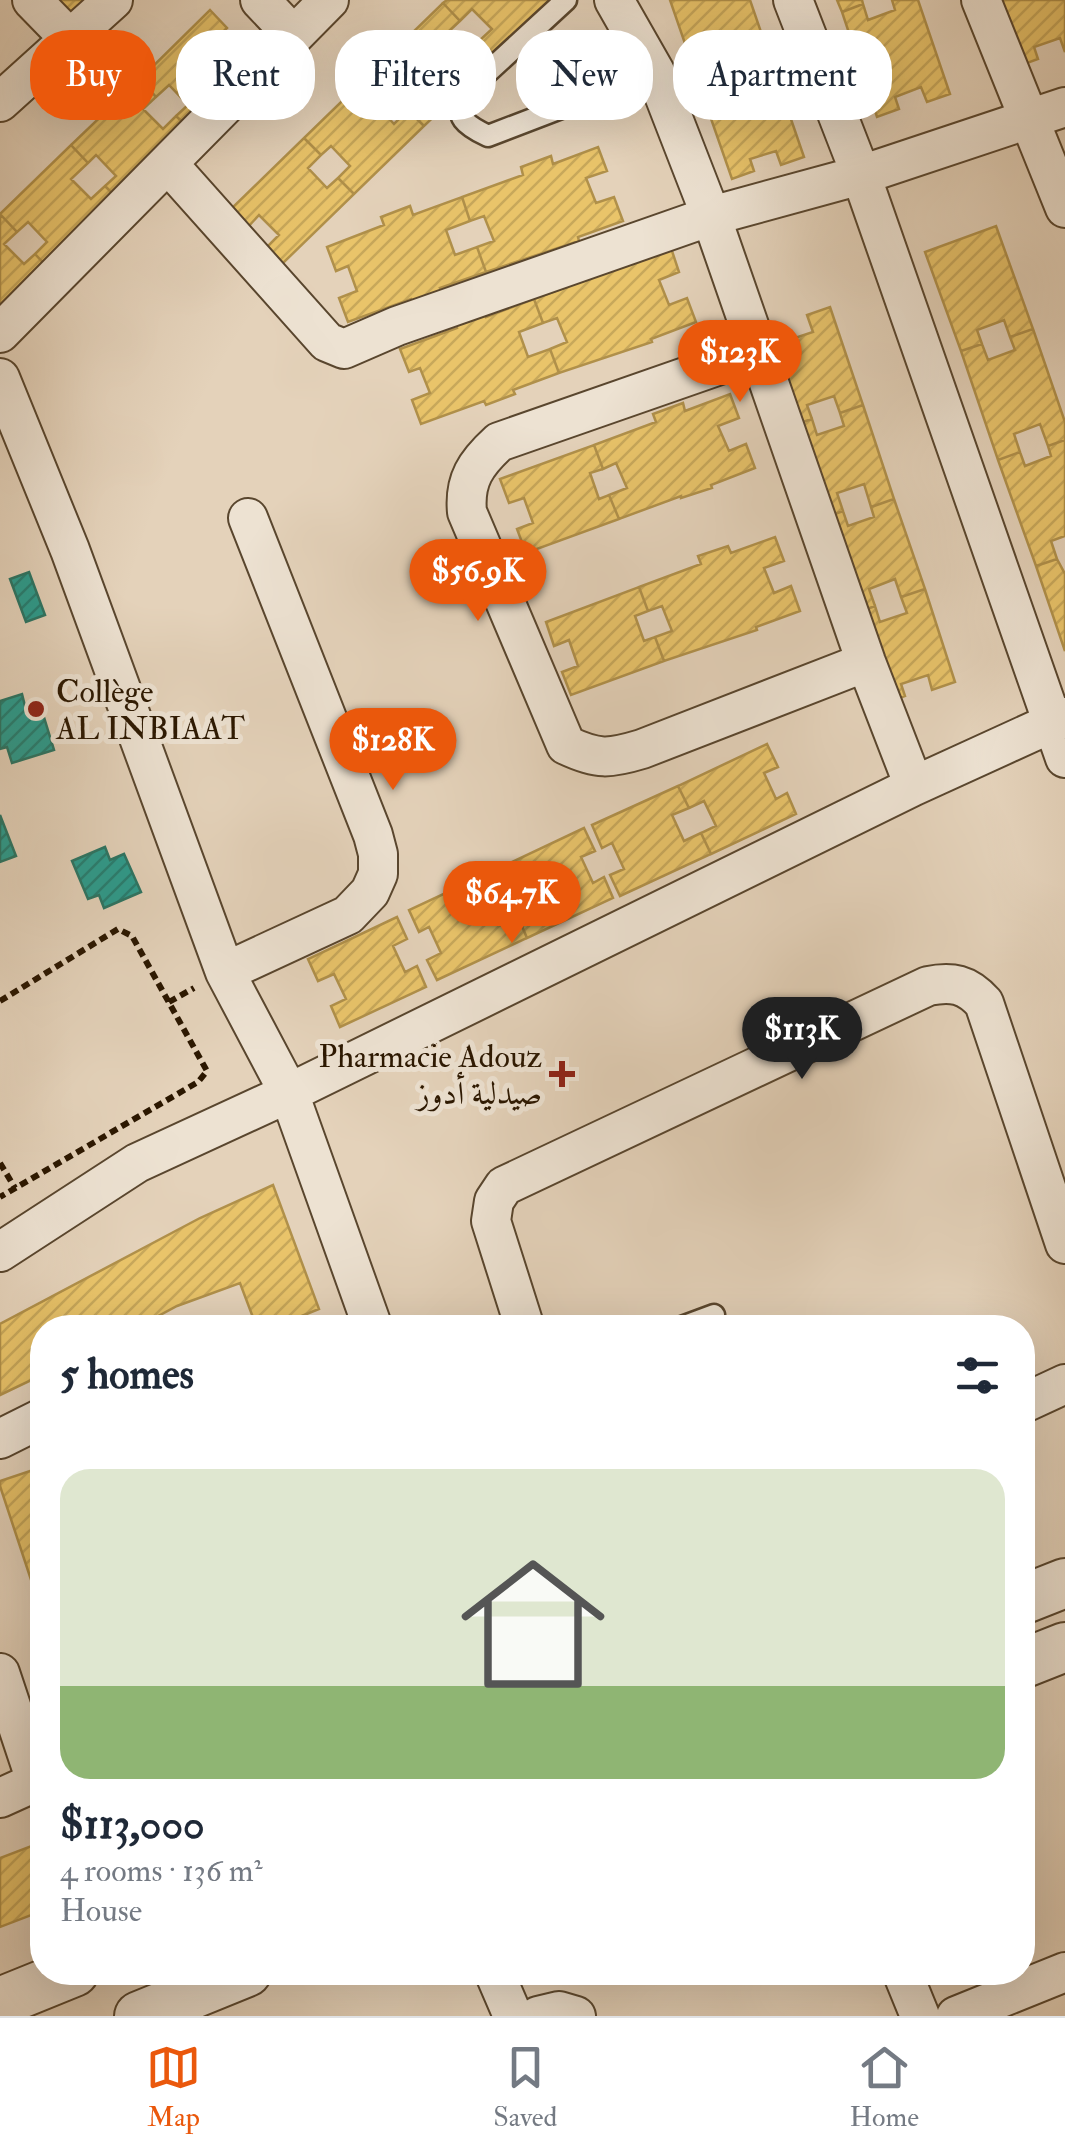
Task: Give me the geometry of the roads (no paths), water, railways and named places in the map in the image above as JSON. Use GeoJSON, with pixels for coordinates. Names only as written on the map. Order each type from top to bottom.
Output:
{"type":"FeatureCollection","features":[{"type":"Feature","properties":{"kind":"street"},"geometry":{"type":"LineString","coordinates":[[32,0],[60,30]]}},
{"type":"Feature","properties":{"kind":"street"},"geometry":{"type":"LineString","coordinates":[[77,30],[113,0]]}},
{"type":"Feature","properties":{"kind":"street"},"geometry":{"type":"LineString","coordinates":[[260,0],[288,30]]}},
{"type":"Feature","properties":{"kind":"street"},"geometry":{"type":"LineString","coordinates":[[298,30],[330,0]]}},
{"type":"Feature","properties":{"kind":"street"},"geometry":{"type":"LineString","coordinates":[[614,0],[655,72],[710,216],[866,662],[914,786]]}},
{"type":"Feature","properties":{"kind":"street"},"geometry":{"type":"LineString","coordinates":[[793,0],[1058,719],[1065,758]]}},
{"type":"Feature","properties":{"kind":"street"},"geometry":{"type":"LineString","coordinates":[[981,0],[1010,78],[1048,113],[1065,208]]}},
{"type":"Feature","properties":{"kind":"street"},"geometry":{"type":"LineString","coordinates":[[0,102],[30,74]]}},
{"type":"Feature","properties":{"kind":"street"},"geometry":{"type":"LineString","coordinates":[[169,165],[326,342],[344,349],[397,326],[710,216],[861,176],[1048,113]]}},
{"type":"Feature","properties":{"kind":"street"},"geometry":{"type":"LineString","coordinates":[[0,333],[212,120]]}},
{"type":"Feature","properties":{"kind":"street"},"geometry":{"type":"LineString","coordinates":[[758,352],[499,442],[477,461],[465,491],[467,512],[566,745],[590,756],[613,758],[642,749],[866,662]]}},
{"type":"Feature","properties":{"kind":"street"},"geometry":{"type":"LineString","coordinates":[[0,378],[70,550],[226,972],[289,1093],[362,1315]]}},
{"type":"Feature","properties":{"kind":"street"},"geometry":{"type":"LineString","coordinates":[[226,972],[348,916],[370,892],[378,874],[373,835],[248,518]]}},
{"type":"Feature","properties":{"kind":"street"},"geometry":{"type":"LineString","coordinates":[[0,1252],[137,1163],[1058,719]]}},
{"type":"Feature","properties":{"kind":"street"},"geometry":{"type":"LineString","coordinates":[[521,1315],[491,1221],[494,1202],[504,1186],[910,994],[946,982],[960,984],[984,1003],[1065,1244]]}},
{"type":"Feature","properties":{"kind":"street"},"geometry":{"type":"LineString","coordinates":[[1035,1398],[1065,1384]]}},
{"type":"Feature","properties":{"kind":"street"},"geometry":{"type":"LineString","coordinates":[[0,1439],[30,1424]]}},
{"type":"Feature","properties":{"kind":"street"},"geometry":{"type":"LineString","coordinates":[[1035,1595],[1065,1583]]}},
{"type":"Feature","properties":{"kind":"street"},"geometry":{"type":"LineString","coordinates":[[1035,1659],[1065,1647]]}},
{"type":"Feature","properties":{"kind":"street"},"geometry":{"type":"LineString","coordinates":[[0,1673],[30,1755]]}},
{"type":"Feature","properties":{"kind":"street"},"geometry":{"type":"LineString","coordinates":[[0,1798],[30,1784]]}},
{"type":"Feature","properties":{"kind":"street"},"geometry":{"type":"LineString","coordinates":[[956,2016],[1063,1978]]}},
{"type":"Feature","properties":{"kind":"street"},"geometry":{"type":"LineString","coordinates":[[0,2002],[42,1985]]}},
{"type":"Feature","properties":{"kind":"street"},"geometry":{"type":"LineString","coordinates":[[138,2016],[215,1985]]}},
{"type":"Feature","properties":{"kind":"street"},"geometry":{"type":"LineString","coordinates":[[500,1985],[513,2016]]}},
{"type":"Feature","properties":{"kind":"street"},"geometry":{"type":"LineString","coordinates":[[907,1985],[920,2016]]}},
{"type":"Feature","properties":{"kind":"street"},"geometry":{"type":"LineString","coordinates":[[538,2016],[559,2012],[576,2016]]}},
{"type":"Feature","properties":{"kind":"lane"},"geometry":{"type":"LineString","coordinates":[[566,0],[465,93],[460,116],[466,126],[488,136],[655,72]]}},
{"type":"Feature","properties":{"kind":"place","name":"Collège AL INBIAAT"},"geometry":{"type":"Point","coordinates":[36,709]}},
{"type":"Feature","properties":{"kind":"place","name":"Pharmacie Adouz صيدلية أدوز"},"geometry":{"type":"Point","coordinates":[562,1074]}}]}
